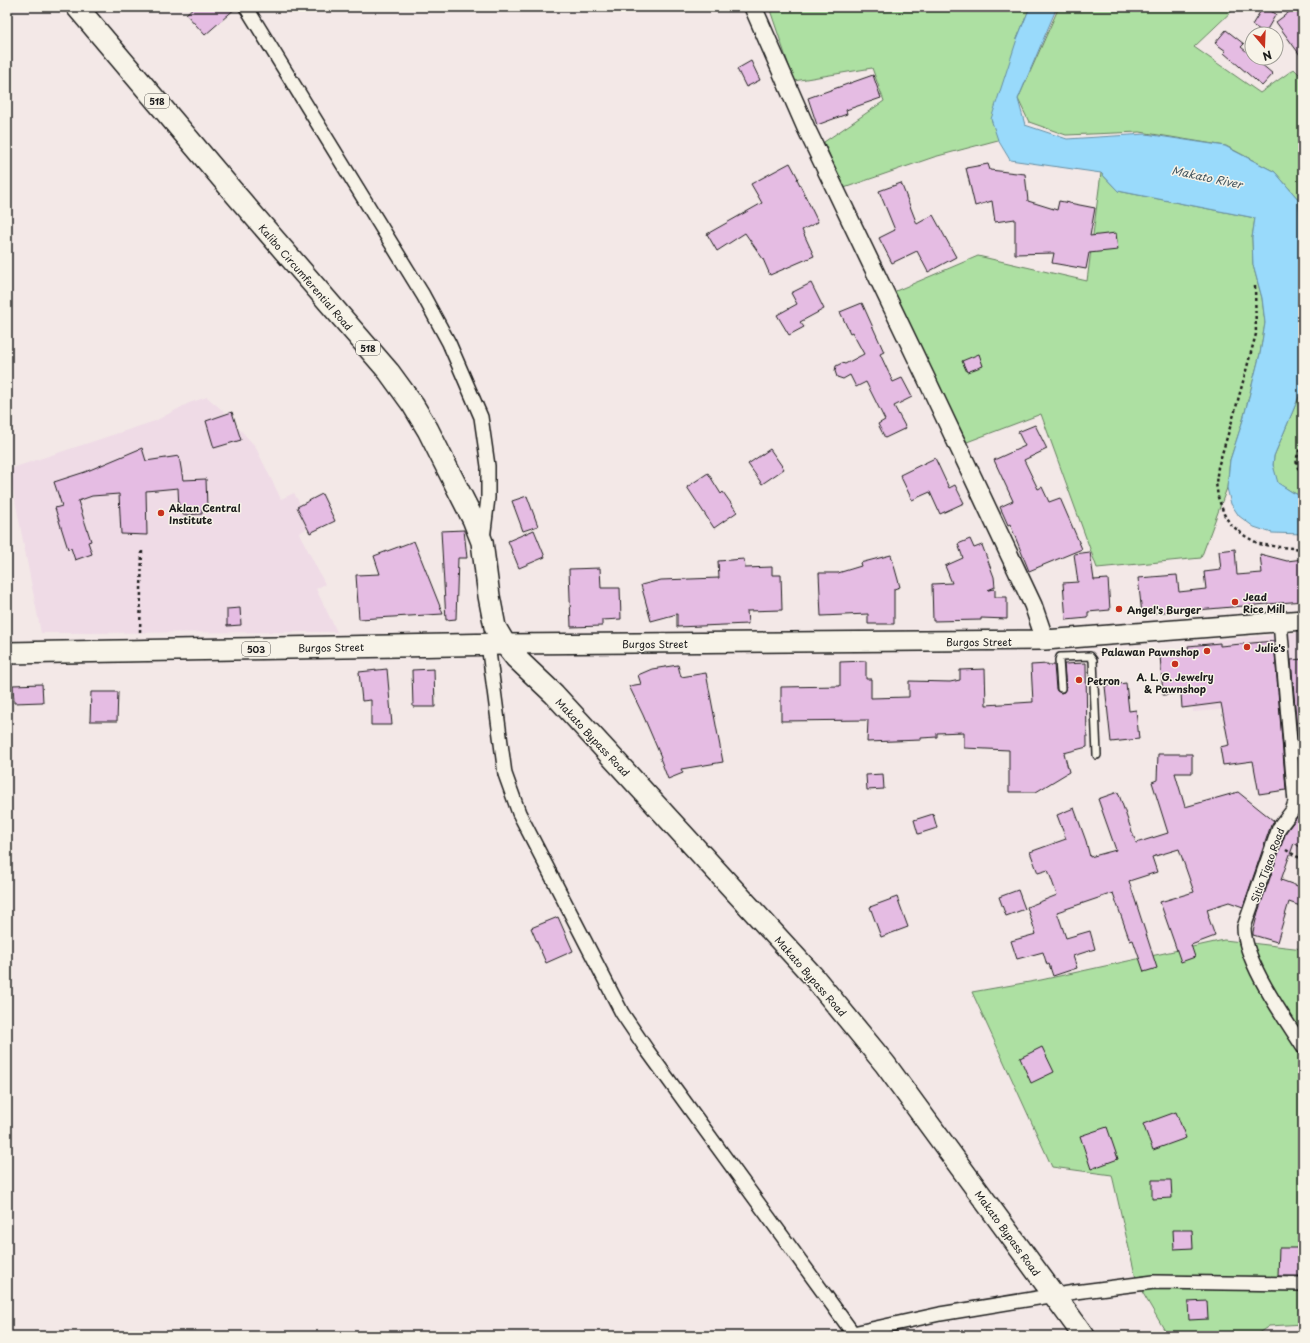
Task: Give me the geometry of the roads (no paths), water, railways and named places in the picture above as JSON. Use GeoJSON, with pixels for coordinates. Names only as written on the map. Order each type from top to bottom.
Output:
{"type":"FeatureCollection","features":[{"type":"Feature","properties":{"kind":"main road","name":"Kalibo Circumferential Road"},"geometry":{"type":"LineString","coordinates":[[77,7],[236,195],[389,372],[413,405],[428,430],[473,518],[482,542],[489,596],[495,627],[496,644]]}},
{"type":"Feature","properties":{"kind":"main road","name":"Burgos Street"},"geometry":{"type":"LineString","coordinates":[[7,653],[496,644],[1046,640],[1071,647],[1303,620]]}},
{"type":"Feature","properties":{"kind":"main road","name":"Makato Bypass Road"},"geometry":{"type":"LineString","coordinates":[[496,644],[516,658],[549,689],[812,975],[886,1064],[1084,1336]]}},
{"type":"Feature","properties":{"kind":"street"},"geometry":{"type":"LineString","coordinates":[[246,7],[423,295],[449,343],[481,417],[488,466],[488,498],[482,542]]}},
{"type":"Feature","properties":{"kind":"street"},"geometry":{"type":"LineString","coordinates":[[753,7],[806,128],[1033,605],[1046,640]]}},
{"type":"Feature","properties":{"kind":"street","name":"Sitio Tigao Road"},"geometry":{"type":"LineString","coordinates":[[1280,622],[1295,802],[1292,811],[1279,828],[1275,843],[1244,927],[1244,936],[1248,952],[1259,974],[1303,1047]]}},
{"type":"Feature","properties":{"kind":"street"},"geometry":{"type":"LineString","coordinates":[[496,644],[505,774],[519,813],[622,1013],[647,1050],[854,1335],[940,1314],[1075,1292],[1154,1282],[1303,1284]]}},
{"type":"Feature","properties":{"kind":"lane"},"geometry":{"type":"LineString","coordinates":[[1061,688],[1060,657],[1071,647],[1092,658],[1097,755]]}},
{"type":"Feature","properties":{"kind":"water","name":"Makato River"},"geometry":{"type":"Polygon","coordinates":[[[1030,7],[1057,7],[1018,99],[1025,125],[1067,139],[1146,134],[1225,146],[1275,172],[1298,199],[1303,239],[1303,387],[1274,456],[1273,465],[1278,483],[1303,497],[1303,534],[1272,533],[1254,527],[1239,516],[1231,504],[1227,488],[1230,460],[1243,420],[1260,354],[1265,323],[1262,298],[1253,265],[1252,238],[1255,218],[1118,191],[1101,173],[1010,160],[998,140],[991,119],[1017,39],[1030,7]]]}},
{"type":"Feature","properties":{"kind":"place","name":"Aklan Central Institute"},"geometry":{"type":"Point","coordinates":[161,513]}},
{"type":"Feature","properties":{"kind":"place","name":"Jead Rice Mill"},"geometry":{"type":"Point","coordinates":[1235,602]}},
{"type":"Feature","properties":{"kind":"place","name":"Angel's Burger"},"geometry":{"type":"Point","coordinates":[1119,609]}},
{"type":"Feature","properties":{"kind":"place","name":"Julie's"},"geometry":{"type":"Point","coordinates":[1247,647]}},
{"type":"Feature","properties":{"kind":"place","name":"Palawan Pawnshop"},"geometry":{"type":"Point","coordinates":[1207,651]}},
{"type":"Feature","properties":{"kind":"place","name":"A. L. G. Jewelry & Pawnshop"},"geometry":{"type":"Point","coordinates":[1175,664]}},
{"type":"Feature","properties":{"kind":"place","name":"Petron"},"geometry":{"type":"Point","coordinates":[1079,680]}}]}
